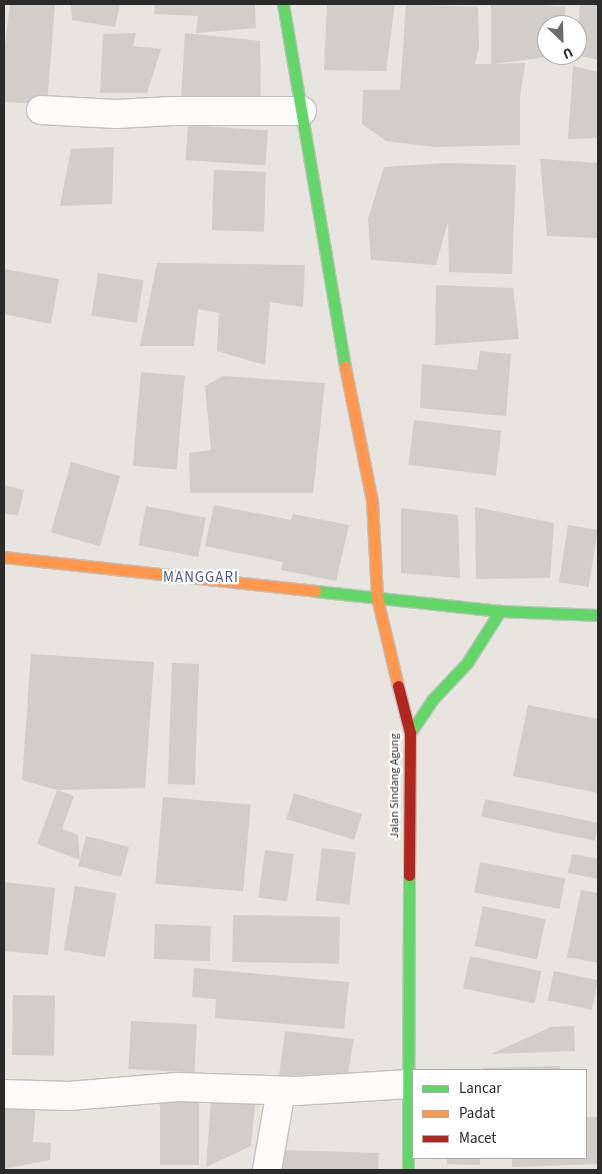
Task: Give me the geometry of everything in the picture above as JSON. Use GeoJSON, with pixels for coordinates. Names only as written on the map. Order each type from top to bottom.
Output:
{"type":"FeatureCollection","features":[{"type":"Feature","properties":{"kind":"main road","name":"Jalan Sindang Agung"},"geometry":{"type":"LineString","coordinates":[[283,4],[333,304],[372,501],[377,598],[410,733],[408,1170]]}},
{"type":"Feature","properties":{"kind":"main road"},"geometry":{"type":"LineString","coordinates":[[4,557],[500,611],[598,615]]}},
{"type":"Feature","properties":{"kind":"main road"},"geometry":{"type":"LineString","coordinates":[[410,733],[432,700],[467,663],[500,611]]}},
{"type":"Feature","properties":{"kind":"street"},"geometry":{"type":"LineString","coordinates":[[41,110],[116,114],[172,111],[302,111]]}},
{"type":"Feature","properties":{"kind":"street"},"geometry":{"type":"LineString","coordinates":[[4,1094],[69,1096],[178,1087],[280,1090],[408,1084]]}},
{"type":"Feature","properties":{"kind":"street"},"geometry":{"type":"LineString","coordinates":[[267,1170],[280,1090]]}},
{"type":"Feature","properties":{"kind":"building"},"geometry":{"type":"Polygon","coordinates":[[[10,4],[55,4],[47,104],[4,102],[4,53],[10,4]]]}},
{"type":"Feature","properties":{"kind":"building"},"geometry":{"type":"Polygon","coordinates":[[[71,4],[120,4],[115,27],[72,20],[71,4]]]}},
{"type":"Feature","properties":{"kind":"building"},"geometry":{"type":"Polygon","coordinates":[[[155,4],[255,4],[256,28],[196,33],[198,16],[154,14],[155,4]]]}},
{"type":"Feature","properties":{"kind":"building"},"geometry":{"type":"Polygon","coordinates":[[[327,4],[395,4],[386,71],[324,70],[327,4]]]}},
{"type":"Feature","properties":{"kind":"building"},"geometry":{"type":"Polygon","coordinates":[[[406,4],[478,7],[479,47],[475,64],[491,64],[491,4],[533,4],[566,7],[565,15],[537,15],[537,58],[494,64],[525,63],[520,98],[520,145],[435,147],[386,141],[362,124],[363,90],[400,90],[406,4]]]}},
{"type":"Feature","properties":{"kind":"building"},"geometry":{"type":"Polygon","coordinates":[[[580,4],[598,4],[598,60],[587,57],[587,15],[579,15],[580,4]]]}},
{"type":"Feature","properties":{"kind":"building"},"geometry":{"type":"Polygon","coordinates":[[[136,33],[133,46],[161,49],[147,93],[100,93],[103,34],[136,33]]]}},
{"type":"Feature","properties":{"kind":"building"},"geometry":{"type":"Polygon","coordinates":[[[185,33],[260,41],[261,102],[181,100],[185,33]]]}},
{"type":"Feature","properties":{"kind":"building"},"geometry":{"type":"Polygon","coordinates":[[[573,66],[598,72],[598,138],[568,139],[573,66]]]}},
{"type":"Feature","properties":{"kind":"building"},"geometry":{"type":"Polygon","coordinates":[[[188,125],[268,131],[265,165],[186,160],[188,125]]]}},
{"type":"Feature","properties":{"kind":"building"},"geometry":{"type":"Polygon","coordinates":[[[114,147],[112,204],[60,206],[71,149],[114,147]]]}},
{"type":"Feature","properties":{"kind":"building"},"geometry":{"type":"Polygon","coordinates":[[[540,159],[598,163],[598,238],[547,236],[540,159]]]}},
{"type":"Feature","properties":{"kind":"building"},"geometry":{"type":"Polygon","coordinates":[[[446,163],[516,165],[512,274],[449,272],[448,222],[436,265],[371,260],[368,219],[384,167],[446,163]]]}},
{"type":"Feature","properties":{"kind":"building"},"geometry":{"type":"Polygon","coordinates":[[[214,170],[266,172],[264,232],[212,230],[214,170]]]}},
{"type":"Feature","properties":{"kind":"building"},"geometry":{"type":"Polygon","coordinates":[[[157,263],[305,265],[303,307],[270,302],[265,365],[217,351],[219,313],[198,309],[194,346],[140,346],[157,263]]]}},
{"type":"Feature","properties":{"kind":"building"},"geometry":{"type":"Polygon","coordinates":[[[4,269],[59,279],[51,324],[4,314],[4,269]]]}},
{"type":"Feature","properties":{"kind":"building"},"geometry":{"type":"Polygon","coordinates":[[[98,273],[143,280],[137,323],[91,315],[98,273]]]}},
{"type":"Feature","properties":{"kind":"building"},"geometry":{"type":"Polygon","coordinates":[[[436,285],[513,288],[519,339],[435,345],[436,285]]]}},
{"type":"Feature","properties":{"kind":"building"},"geometry":{"type":"Polygon","coordinates":[[[480,351],[511,354],[506,416],[420,408],[422,364],[477,370],[480,351]]]}},
{"type":"Feature","properties":{"kind":"building"},"geometry":{"type":"Polygon","coordinates":[[[141,372],[185,376],[177,469],[133,466],[141,372]]]}},
{"type":"Feature","properties":{"kind":"building"},"geometry":{"type":"Polygon","coordinates":[[[223,376],[325,383],[313,493],[190,493],[189,453],[211,450],[205,386],[223,376]]]}},
{"type":"Feature","properties":{"kind":"building"},"geometry":{"type":"Polygon","coordinates":[[[414,420],[501,431],[496,475],[409,465],[414,420]]]}},
{"type":"Feature","properties":{"kind":"building"},"geometry":{"type":"Polygon","coordinates":[[[71,462],[120,476],[100,546],[51,532],[71,462]]]}},
{"type":"Feature","properties":{"kind":"building"},"geometry":{"type":"Polygon","coordinates":[[[4,485],[24,490],[18,516],[4,513],[4,485]]]}},
{"type":"Feature","properties":{"kind":"building"},"geometry":{"type":"Polygon","coordinates":[[[214,505],[291,520],[293,514],[349,525],[336,581],[281,570],[283,562],[205,546],[214,505]]]}},
{"type":"Feature","properties":{"kind":"building"},"geometry":{"type":"Polygon","coordinates":[[[146,506],[206,518],[198,557],[138,545],[146,506]]]}},
{"type":"Feature","properties":{"kind":"building"},"geometry":{"type":"Polygon","coordinates":[[[475,507],[554,523],[550,578],[476,579],[475,507]]]}},
{"type":"Feature","properties":{"kind":"building"},"geometry":{"type":"Polygon","coordinates":[[[401,508],[458,515],[460,578],[401,573],[401,508]]]}},
{"type":"Feature","properties":{"kind":"building"},"geometry":{"type":"Polygon","coordinates":[[[568,525],[598,530],[589,587],[559,582],[568,525]]]}},
{"type":"Feature","properties":{"kind":"building"},"geometry":{"type":"Polygon","coordinates":[[[31,654],[154,662],[145,788],[57,790],[22,780],[31,654]]]}},
{"type":"Feature","properties":{"kind":"building"},"geometry":{"type":"Polygon","coordinates":[[[172,663],[199,664],[195,785],[168,784],[172,663]]]}},
{"type":"Feature","properties":{"kind":"building"},"geometry":{"type":"Polygon","coordinates":[[[528,705],[598,719],[598,793],[513,776],[528,705]]]}},
{"type":"Feature","properties":{"kind":"building"},"geometry":{"type":"Polygon","coordinates":[[[57,790],[74,796],[62,829],[78,835],[80,860],[37,844],[57,790]]]}},
{"type":"Feature","properties":{"kind":"building"},"geometry":{"type":"Polygon","coordinates":[[[294,793],[362,814],[354,840],[286,819],[294,793]]]}},
{"type":"Feature","properties":{"kind":"building"},"geometry":{"type":"Polygon","coordinates":[[[163,797],[251,805],[243,891],[155,884],[163,797]]]}},
{"type":"Feature","properties":{"kind":"building"},"geometry":{"type":"Polygon","coordinates":[[[485,799],[598,823],[595,841],[481,817],[485,799]]]}},
{"type":"Feature","properties":{"kind":"building"},"geometry":{"type":"Polygon","coordinates":[[[86,836],[129,847],[121,877],[78,866],[86,836]]]}},
{"type":"Feature","properties":{"kind":"building"},"geometry":{"type":"Polygon","coordinates":[[[322,848],[356,852],[349,905],[316,901],[322,848]]]}},
{"type":"Feature","properties":{"kind":"building"},"geometry":{"type":"Polygon","coordinates":[[[265,850],[294,854],[287,902],[258,898],[265,850]]]}},
{"type":"Feature","properties":{"kind":"building"},"geometry":{"type":"Polygon","coordinates":[[[572,854],[598,859],[598,879],[568,873],[572,854]]]}},
{"type":"Feature","properties":{"kind":"building"},"geometry":{"type":"Polygon","coordinates":[[[480,862],[565,879],[559,909],[474,892],[480,862]]]}},
{"type":"Feature","properties":{"kind":"building"},"geometry":{"type":"Polygon","coordinates":[[[4,882],[55,888],[48,955],[4,951],[4,882]]]}},
{"type":"Feature","properties":{"kind":"building"},"geometry":{"type":"Polygon","coordinates":[[[75,886],[116,893],[105,957],[64,950],[75,886]]]}},
{"type":"Feature","properties":{"kind":"building"},"geometry":{"type":"Polygon","coordinates":[[[581,890],[598,893],[598,963],[567,957],[581,890]]]}},
{"type":"Feature","properties":{"kind":"building"},"geometry":{"type":"Polygon","coordinates":[[[483,906],[546,919],[537,959],[474,946],[483,906]]]}},
{"type":"Feature","properties":{"kind":"building"},"geometry":{"type":"Polygon","coordinates":[[[233,915],[340,917],[339,964],[232,962],[233,915]]]}},
{"type":"Feature","properties":{"kind":"building"},"geometry":{"type":"Polygon","coordinates":[[[155,924],[211,926],[210,961],[154,959],[155,924]]]}},
{"type":"Feature","properties":{"kind":"building"},"geometry":{"type":"Polygon","coordinates":[[[470,956],[541,971],[535,1003],[463,988],[470,956]]]}},
{"type":"Feature","properties":{"kind":"building"},"geometry":{"type":"Polygon","coordinates":[[[194,968],[349,982],[344,1029],[215,1018],[216,999],[192,997],[194,968]]]}},
{"type":"Feature","properties":{"kind":"building"},"geometry":{"type":"Polygon","coordinates":[[[554,971],[598,980],[592,1010],[548,1000],[554,971]]]}},
{"type":"Feature","properties":{"kind":"building"},"geometry":{"type":"Polygon","coordinates":[[[13,995],[55,996],[54,1056],[12,1055],[13,995]]]}},
{"type":"Feature","properties":{"kind":"building"},"geometry":{"type":"Polygon","coordinates":[[[131,1021],[197,1024],[194,1072],[128,1069],[131,1021]]]}},
{"type":"Feature","properties":{"kind":"building"},"geometry":{"type":"Polygon","coordinates":[[[574,1026],[575,1051],[491,1054],[551,1027],[574,1026]]]}},
{"type":"Feature","properties":{"kind":"building"},"geometry":{"type":"Polygon","coordinates":[[[285,1031],[354,1039],[348,1073],[279,1076],[285,1031]]]}},
{"type":"Feature","properties":{"kind":"building"},"geometry":{"type":"Polygon","coordinates":[[[560,1066],[560,1069],[483,1068],[560,1066]]]}},
{"type":"Feature","properties":{"kind":"building"},"geometry":{"type":"Polygon","coordinates":[[[160,1100],[199,1100],[199,1165],[160,1165],[160,1100]]]}},
{"type":"Feature","properties":{"kind":"building"},"geometry":{"type":"Polygon","coordinates":[[[211,1101],[255,1105],[251,1146],[206,1167],[211,1101]]]}},
{"type":"Feature","properties":{"kind":"building"},"geometry":{"type":"Polygon","coordinates":[[[36,1103],[33,1142],[51,1143],[50,1160],[4,1169],[4,1105],[36,1103]]]}},
{"type":"Feature","properties":{"kind":"building"},"geometry":{"type":"Polygon","coordinates":[[[587,1117],[598,1117],[598,1164],[512,1167],[512,1159],[587,1159],[587,1117]]]}},
{"type":"Feature","properties":{"kind":"building"},"geometry":{"type":"Polygon","coordinates":[[[281,1150],[379,1153],[378,1170],[281,1170],[281,1150]]]}},
{"type":"Feature","properties":{"kind":"building"},"geometry":{"type":"Polygon","coordinates":[[[447,1159],[480,1159],[480,1165],[447,1164],[447,1159]]]}},
{"type":"Feature","properties":{"kind":"traffic: fast"},"geometry":{"type":"LineString","coordinates":[[283,4],[345,367]]}},
{"type":"Feature","properties":{"kind":"traffic: fast"},"geometry":{"type":"LineString","coordinates":[[315,591],[500,611],[598,615]]}},
{"type":"Feature","properties":{"kind":"traffic: fast"},"geometry":{"type":"LineString","coordinates":[[410,733],[432,700],[467,663],[500,611]]}},
{"type":"Feature","properties":{"kind":"traffic: fast"},"geometry":{"type":"LineString","coordinates":[[408,1170],[409,875]]}},
{"type":"Feature","properties":{"kind":"traffic: slow"},"geometry":{"type":"LineString","coordinates":[[345,367],[372,501],[377,598],[398,686]]}},
{"type":"Feature","properties":{"kind":"traffic: slow"},"geometry":{"type":"LineString","coordinates":[[4,557],[315,591]]}},
{"type":"Feature","properties":{"kind":"traffic: jam"},"geometry":{"type":"LineString","coordinates":[[398,686],[410,733],[409,875]]}},
{"type":"Feature","properties":{"kind":"district","name":"MANGGARI"},"geometry":{"type":"Point","coordinates":[201,578]}}]}
